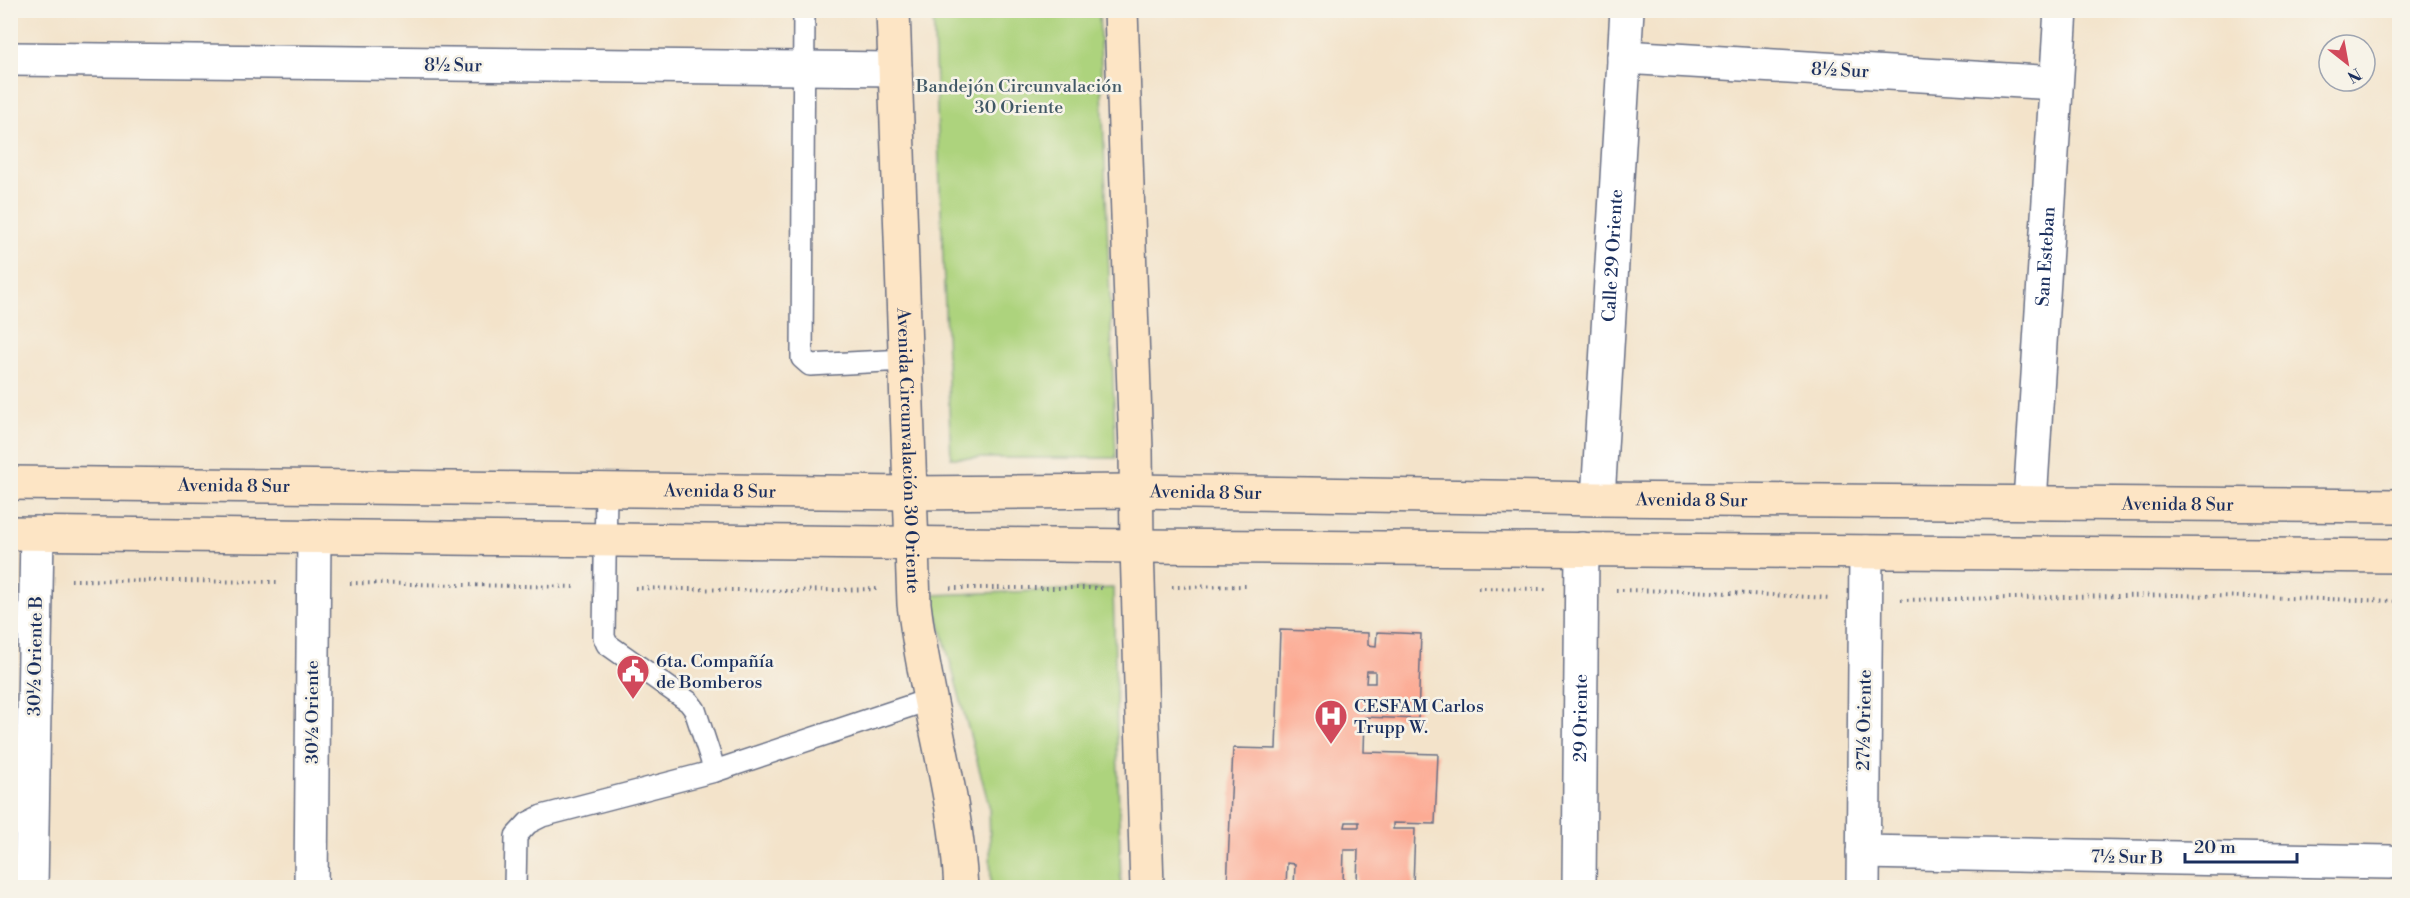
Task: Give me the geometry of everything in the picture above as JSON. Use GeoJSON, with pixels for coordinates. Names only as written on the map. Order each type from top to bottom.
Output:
{"type":"FeatureCollection","features":[{"type":"Feature","properties":{"kind":"main road","name":"Avenida Circunvalación 30 Oriente"},"geometry":{"type":"LineString","coordinates":[[893,10],[910,542],[919,647],[954,812],[961,888]]}},
{"type":"Feature","properties":{"kind":"main road"},"geometry":{"type":"LineString","coordinates":[[1121,10],[1147,888]]}},
{"type":"Feature","properties":{"kind":"main road","name":"Avenida 8 Sur"},"geometry":{"type":"LineString","coordinates":[[10,483],[909,493],[1137,491],[1598,499],[2400,506]]}},
{"type":"Feature","properties":{"kind":"main road"},"geometry":{"type":"LineString","coordinates":[[24,533],[1137,546],[2400,556]]}},
{"type":"Feature","properties":{"kind":"street","name":"Calle 29 Oriente"},"geometry":{"type":"LineString","coordinates":[[1598,499],[1627,10]]}},
{"type":"Feature","properties":{"kind":"street","name":"San Esteban"},"geometry":{"type":"LineString","coordinates":[[2030,502],[2061,10]]}},
{"type":"Feature","properties":{"kind":"street","name":"8½ Sur"},"geometry":{"type":"LineString","coordinates":[[1624,57],[2056,83]]}},
{"type":"Feature","properties":{"kind":"street","name":"8½ Sur"},"geometry":{"type":"LineString","coordinates":[[10,59],[895,69]]}},
{"type":"Feature","properties":{"kind":"street","name":"30½ Oriente B"},"geometry":{"type":"LineString","coordinates":[[24,533],[36,579],[31,888]]}},
{"type":"Feature","properties":{"kind":"street","name":"30½ Oriente"},"geometry":{"type":"LineString","coordinates":[[311,888],[314,536]]}},
{"type":"Feature","properties":{"kind":"street","name":"29 Oriente"},"geometry":{"type":"LineString","coordinates":[[1579,888],[1582,549]]}},
{"type":"Feature","properties":{"kind":"street","name":"27½ Oriente"},"geometry":{"type":"LineString","coordinates":[[1863,888],[1866,552]]}},
{"type":"Feature","properties":{"kind":"street","name":"7½ Sur B"},"geometry":{"type":"LineString","coordinates":[[1863,852],[2390,862]]}},
{"type":"Feature","properties":{"kind":"lane"},"geometry":{"type":"LineString","coordinates":[[804,10],[802,358],[810,365],[905,360]]}},
{"type":"Feature","properties":{"kind":"lane"},"geometry":{"type":"LineString","coordinates":[[606,490],[604,637],[607,644],[689,702],[696,710],[715,771]]}},
{"type":"Feature","properties":{"kind":"lane"},"geometry":{"type":"LineString","coordinates":[[515,888],[516,836],[528,823],[542,816],[715,771],[931,699]]}},
{"type":"Feature","properties":{"kind":"path"},"geometry":{"type":"LineString","coordinates":[[36,579],[787,591],[1252,586]]}},
{"type":"Feature","properties":{"kind":"path"},"geometry":{"type":"LineString","coordinates":[[1475,588],[1690,591],[1865,600],[2175,595],[2400,601]]}},
{"type":"Feature","properties":{"kind":"green space","name":"Bandejón Circunvalación 30 Oriente"},"geometry":{"type":"Polygon","coordinates":[[[933,11],[1099,11],[1116,458],[951,458],[933,11]]]}},
{"type":"Feature","properties":{"kind":"green space"},"geometry":{"type":"Polygon","coordinates":[[[1113,588],[1121,887],[991,887],[989,805],[932,595],[1113,588]]]}},
{"type":"Feature","properties":{"kind":"building","name":"CESFAM Carlos Trupp W."},"geometry":{"type":"Polygon","coordinates":[[[1280,630],[1368,633],[1368,645],[1376,646],[1377,632],[1421,634],[1418,719],[1365,717],[1364,752],[1438,754],[1435,824],[1393,823],[1393,829],[1415,829],[1413,885],[1415,888],[1294,888],[1295,864],[1287,863],[1286,888],[1227,888],[1233,748],[1276,749],[1280,630]],[[1367,671],[1366,683],[1375,683],[1375,671],[1367,671]],[[1346,822],[1345,827],[1359,827],[1359,822],[1346,822]],[[1344,850],[1343,883],[1357,883],[1358,850],[1344,850]]]}},
{"type":"Feature","properties":{"kind":"place","name":"6ta. Compañía de Bomberos"},"geometry":{"type":"Point","coordinates":[633,700]}},
{"type":"Feature","properties":{"kind":"place","name":"CESFAM Carlos Trupp W."},"geometry":{"type":"Point","coordinates":[1331,745]}}]}
